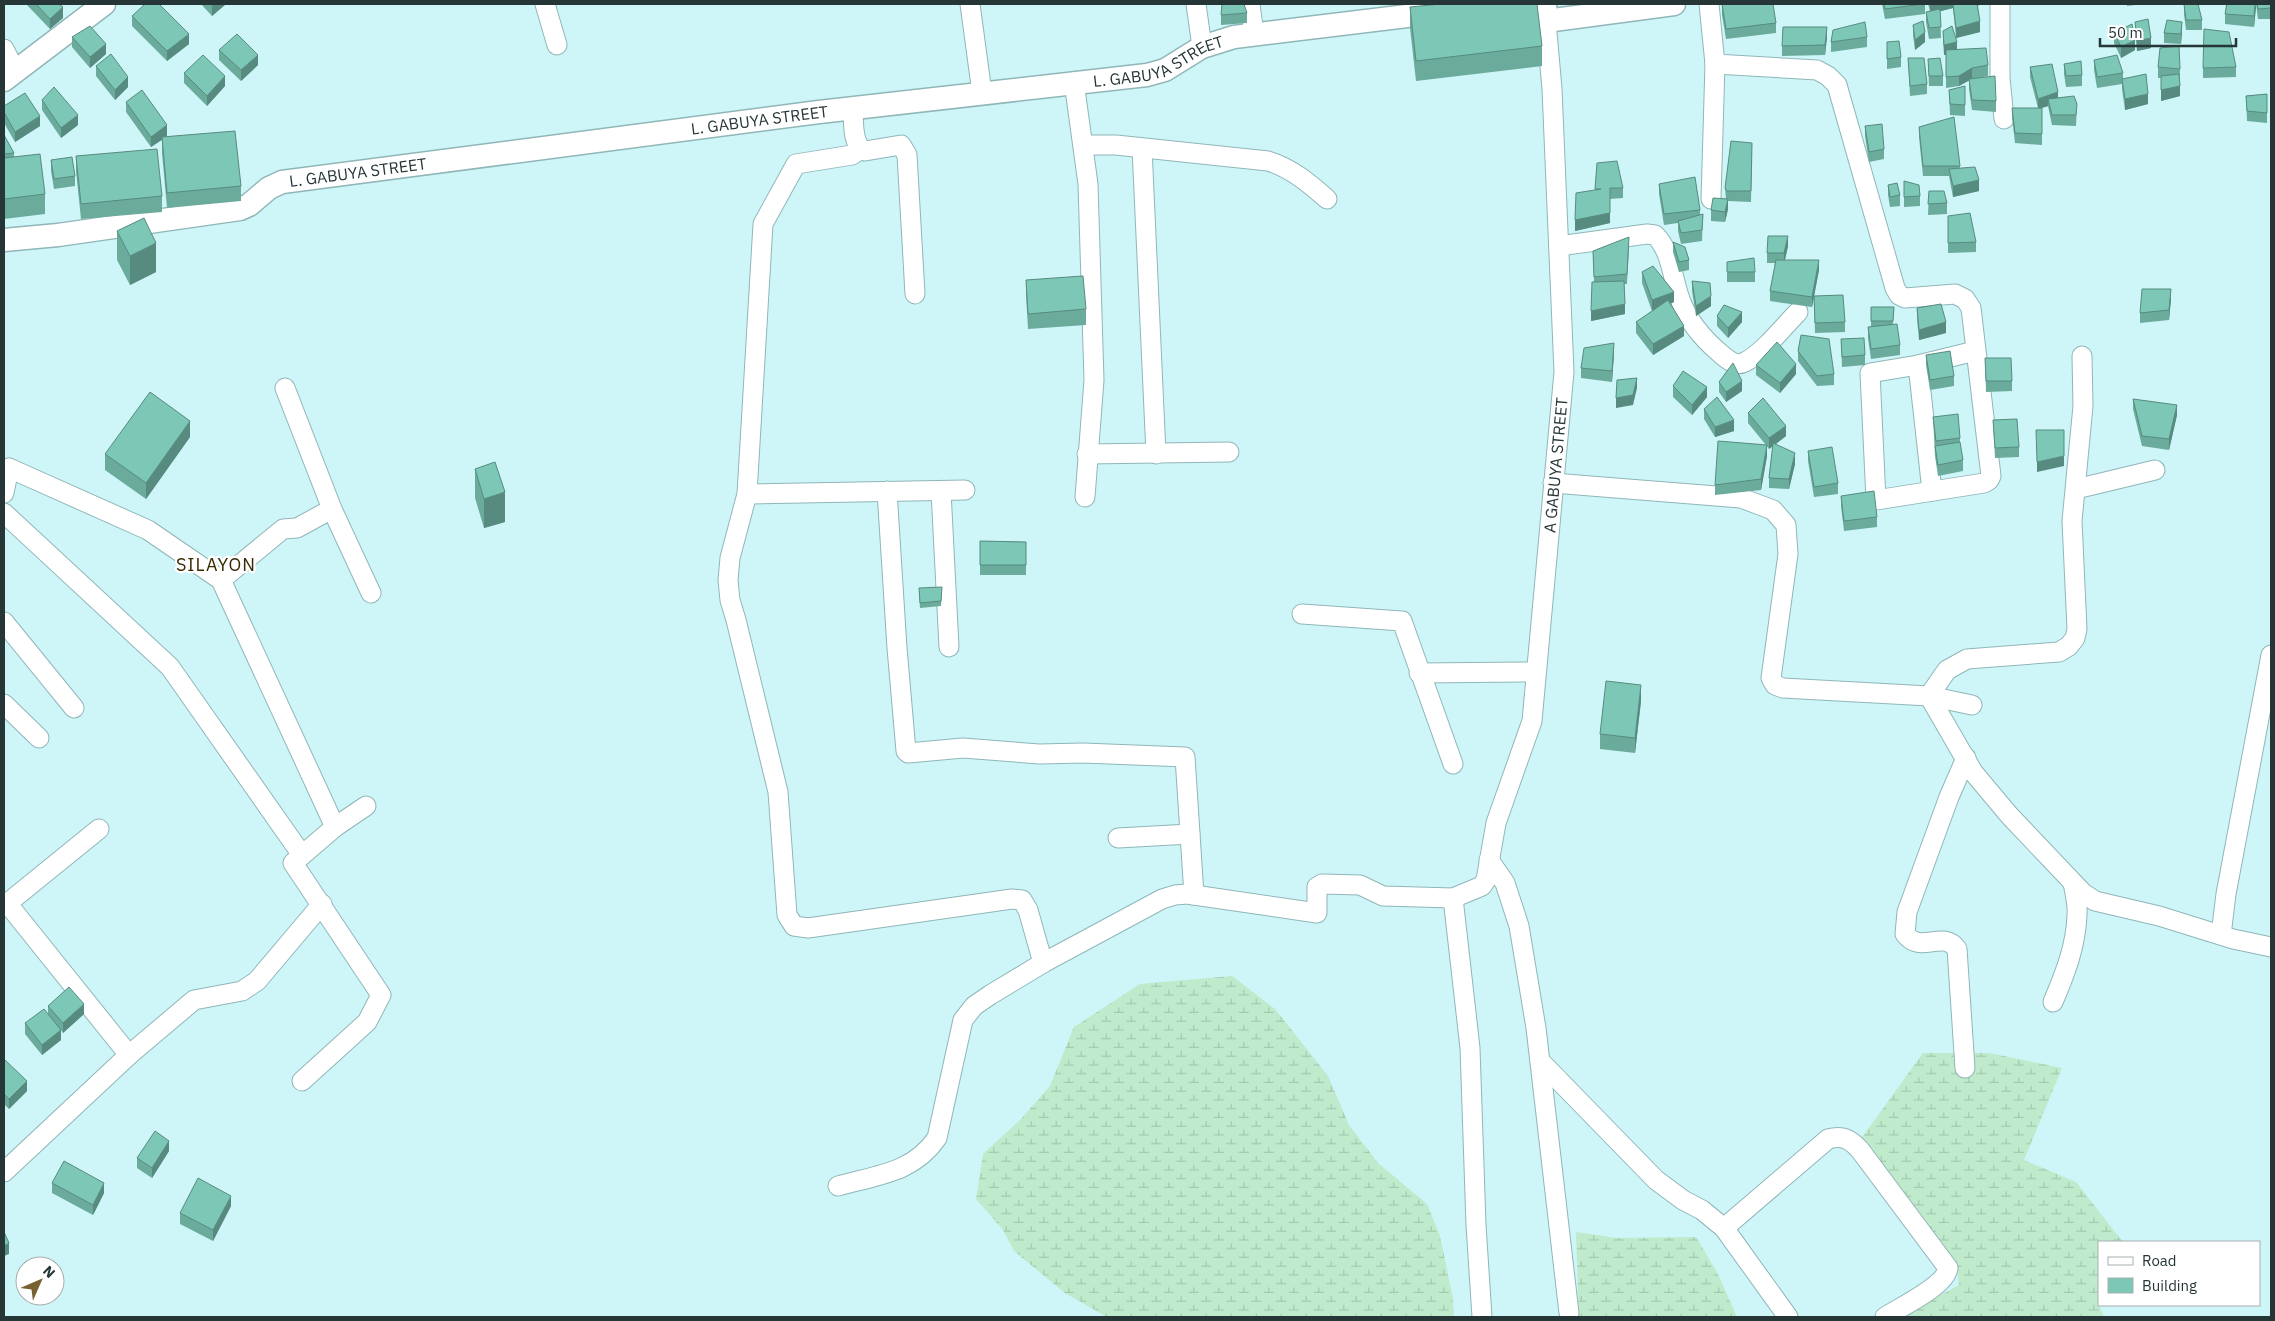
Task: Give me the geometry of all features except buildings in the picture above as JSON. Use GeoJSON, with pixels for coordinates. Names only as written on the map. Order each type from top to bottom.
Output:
{"type":"FeatureCollection","features":[{"type":"Feature","properties":{"kind":"street"},"geometry":{"type":"LineString","coordinates":[[4,49],[9,75],[104,4]]}},
{"type":"Feature","properties":{"kind":"street"},"geometry":{"type":"LineString","coordinates":[[545,4],[557,45]]}},
{"type":"Feature","properties":{"kind":"street"},"geometry":{"type":"LineString","coordinates":[[970,4],[982,94]]}},
{"type":"Feature","properties":{"kind":"street"},"geometry":{"type":"LineString","coordinates":[[1196,4],[1202,47]]}},
{"type":"Feature","properties":{"kind":"street"},"geometry":{"type":"LineString","coordinates":[[1250,4],[1254,35]]}},
{"type":"Feature","properties":{"kind":"street"},"geometry":{"type":"LineString","coordinates":[[1545,12],[1674,4]]}},
{"type":"Feature","properties":{"kind":"street"},"geometry":{"type":"LineString","coordinates":[[1710,4],[1715,64],[1711,199]]}},
{"type":"Feature","properties":{"kind":"street"},"geometry":{"type":"LineString","coordinates":[[2000,4],[2000,78],[2004,118]]}},
{"type":"Feature","properties":{"kind":"street","name":"L. GABUYA STREET"},"geometry":{"type":"LineString","coordinates":[[4,240],[58,236],[240,209],[269,188],[282,182],[853,108],[1147,74],[1165,70],[1202,47],[1234,37],[1356,20],[1459,10]]}},
{"type":"Feature","properties":{"kind":"street","name":"A GABUYA STREET"},"geometry":{"type":"LineString","coordinates":[[1453,898],[1482,886],[1486,880],[1496,822],[1532,721],[1552,483],[1564,372],[1552,89],[1545,12]]}},
{"type":"Feature","properties":{"kind":"street"},"geometry":{"type":"LineString","coordinates":[[1715,64],[1817,70],[1828,76],[1837,85],[1895,288],[1899,295],[1905,298],[1955,294],[1965,299],[1971,308],[1991,476],[1984,483],[1932,490],[1878,501],[1874,498],[1869,374],[1975,352]]}},
{"type":"Feature","properties":{"kind":"street"},"geometry":{"type":"LineString","coordinates":[[1074,82],[1088,184],[1094,380],[1085,497]]}},
{"type":"Feature","properties":{"kind":"street"},"geometry":{"type":"LineString","coordinates":[[853,108],[856,141],[861,149],[865,151],[900,145],[907,155],[915,294]]}},
{"type":"Feature","properties":{"kind":"street"},"geometry":{"type":"LineString","coordinates":[[1084,145],[1142,148],[1268,161],[1283,166],[1309,182],[1328,199]]}},
{"type":"Feature","properties":{"kind":"street"},"geometry":{"type":"LineString","coordinates":[[1142,148],[1156,454]]}},
{"type":"Feature","properties":{"kind":"street"},"geometry":{"type":"LineString","coordinates":[[861,149],[852,155],[796,164],[763,224],[747,494],[730,558],[730,600],[778,792],[786,915],[794,926],[808,928],[1012,899],[1022,900],[1028,910],[1043,963]]}},
{"type":"Feature","properties":{"kind":"street"},"geometry":{"type":"LineString","coordinates":[[1559,246],[1647,234],[1655,236],[1666,250],[1680,299],[1688,318],[1714,348],[1728,360],[1737,364],[1744,363],[1755,355],[1798,312]]}},
{"type":"Feature","properties":{"kind":"street"},"geometry":{"type":"LineString","coordinates":[[1929,696],[1947,670],[1967,659],[2059,652],[2069,646],[2075,638],[2077,614],[2072,521],[2082,406],[2082,356]]}},
{"type":"Feature","properties":{"kind":"street"},"geometry":{"type":"LineString","coordinates":[[1918,365],[1932,490]]}},
{"type":"Feature","properties":{"kind":"street"},"geometry":{"type":"LineString","coordinates":[[285,388],[332,509],[371,593]]}},
{"type":"Feature","properties":{"kind":"street"},"geometry":{"type":"LineString","coordinates":[[1087,454],[1229,452]]}},
{"type":"Feature","properties":{"kind":"street"},"geometry":{"type":"LineString","coordinates":[[4,493],[6,464],[148,530],[221,580],[335,827]]}},
{"type":"Feature","properties":{"kind":"street"},"geometry":{"type":"LineString","coordinates":[[2076,489],[2156,470]]}},
{"type":"Feature","properties":{"kind":"street"},"geometry":{"type":"LineString","coordinates":[[1552,483],[1741,498],[1773,510],[1786,525],[1788,554],[1771,678],[1775,685],[1783,688],[1929,696],[1972,705]]}},
{"type":"Feature","properties":{"kind":"street"},"geometry":{"type":"LineString","coordinates":[[747,494],[965,490]]}},
{"type":"Feature","properties":{"kind":"street"},"geometry":{"type":"LineString","coordinates":[[886,491],[897,648],[908,753],[963,748],[1039,754],[1083,753],[1185,756],[1194,895]]}},
{"type":"Feature","properties":{"kind":"street"},"geometry":{"type":"LineString","coordinates":[[941,491],[949,647]]}},
{"type":"Feature","properties":{"kind":"street"},"geometry":{"type":"LineString","coordinates":[[221,580],[283,529],[297,528],[332,509]]}},
{"type":"Feature","properties":{"kind":"street"},"geometry":{"type":"LineString","coordinates":[[4,513],[170,667],[302,855]]}},
{"type":"Feature","properties":{"kind":"street"},"geometry":{"type":"LineString","coordinates":[[1302,614],[1402,621],[1453,764]]}},
{"type":"Feature","properties":{"kind":"street"},"geometry":{"type":"LineString","coordinates":[[4,622],[74,708]]}},
{"type":"Feature","properties":{"kind":"street"},"geometry":{"type":"LineString","coordinates":[[2221,935],[2226,894],[2271,655]]}},
{"type":"Feature","properties":{"kind":"street"},"geometry":{"type":"LineString","coordinates":[[1419,673],[1536,672]]}},
{"type":"Feature","properties":{"kind":"street"},"geometry":{"type":"LineString","coordinates":[[1929,696],[1973,772],[2009,815],[2082,893],[2095,901],[2159,916],[2221,935],[2271,947]]}},
{"type":"Feature","properties":{"kind":"street"},"geometry":{"type":"LineString","coordinates":[[4,704],[39,738]]}},
{"type":"Feature","properties":{"kind":"street"},"geometry":{"type":"LineString","coordinates":[[1965,1068],[1957,949],[1952,942],[1944,940],[1920,943],[1910,940],[1905,934],[1907,912],[1949,797],[1966,758]]}},
{"type":"Feature","properties":{"kind":"street"},"geometry":{"type":"LineString","coordinates":[[302,1081],[367,1022],[381,995],[293,863],[335,827],[366,806]]}},
{"type":"Feature","properties":{"kind":"street"},"geometry":{"type":"LineString","coordinates":[[99,829],[5,904],[129,1055]]}},
{"type":"Feature","properties":{"kind":"street"},"geometry":{"type":"LineString","coordinates":[[1118,838],[1190,834]]}},
{"type":"Feature","properties":{"kind":"street"},"geometry":{"type":"LineString","coordinates":[[1489,860],[1505,882],[1519,926],[1549,1123],[1568,1313]]}},
{"type":"Feature","properties":{"kind":"street"},"geometry":{"type":"LineString","coordinates":[[2053,1002],[2073,948],[2077,915],[2073,883]]}},
{"type":"Feature","properties":{"kind":"street"},"geometry":{"type":"LineString","coordinates":[[838,1186],[908,1166],[927,1153],[937,1138],[963,1020],[974,1006],[1043,963],[1162,899],[1175,895],[1194,895],[1317,913],[1316,887],[1322,884],[1360,885],[1383,896],[1453,898],[1470,1048],[1476,1225],[1482,1317]]}},
{"type":"Feature","properties":{"kind":"street"},"geometry":{"type":"LineString","coordinates":[[4,1172],[129,1055],[194,1000],[242,991],[257,981],[322,904]]}},
{"type":"Feature","properties":{"kind":"street"},"geometry":{"type":"LineString","coordinates":[[1540,1061],[1656,1180],[1683,1200],[1702,1210],[1724,1228],[1788,1317]]}},
{"type":"Feature","properties":{"kind":"street"},"geometry":{"type":"LineString","coordinates":[[1724,1228],[1828,1139],[1837,1136],[1845,1138],[1860,1150],[1948,1268],[1947,1275],[1937,1284],[1885,1317]]}},
{"type":"Feature","properties":{"kind":"green space"},"geometry":{"type":"Polygon","coordinates":[[[1232,976],[1275,1009],[1328,1076],[1349,1125],[1378,1163],[1427,1204],[1440,1236],[1453,1299],[1454,1317],[1107,1317],[1065,1293],[1014,1251],[1003,1230],[976,1199],[983,1154],[1021,1119],[1050,1086],[1074,1027],[1140,984],[1232,976]]]}},
{"type":"Feature","properties":{"kind":"green space"},"geometry":{"type":"Polygon","coordinates":[[[1923,1053],[1989,1053],[2062,1068],[2024,1160],[2076,1182],[2122,1241],[2098,1241],[2098,1306],[2104,1317],[1900,1317],[1959,1285],[1958,1275],[1858,1143],[1923,1053]]]}},
{"type":"Feature","properties":{"kind":"green space"},"geometry":{"type":"Polygon","coordinates":[[[1576,1232],[1616,1238],[1696,1237],[1718,1274],[1737,1317],[1579,1317],[1576,1232]]]}},
{"type":"Feature","properties":{"kind":"district","name":"SILAYON"},"geometry":{"type":"Point","coordinates":[216,565]}}]}
